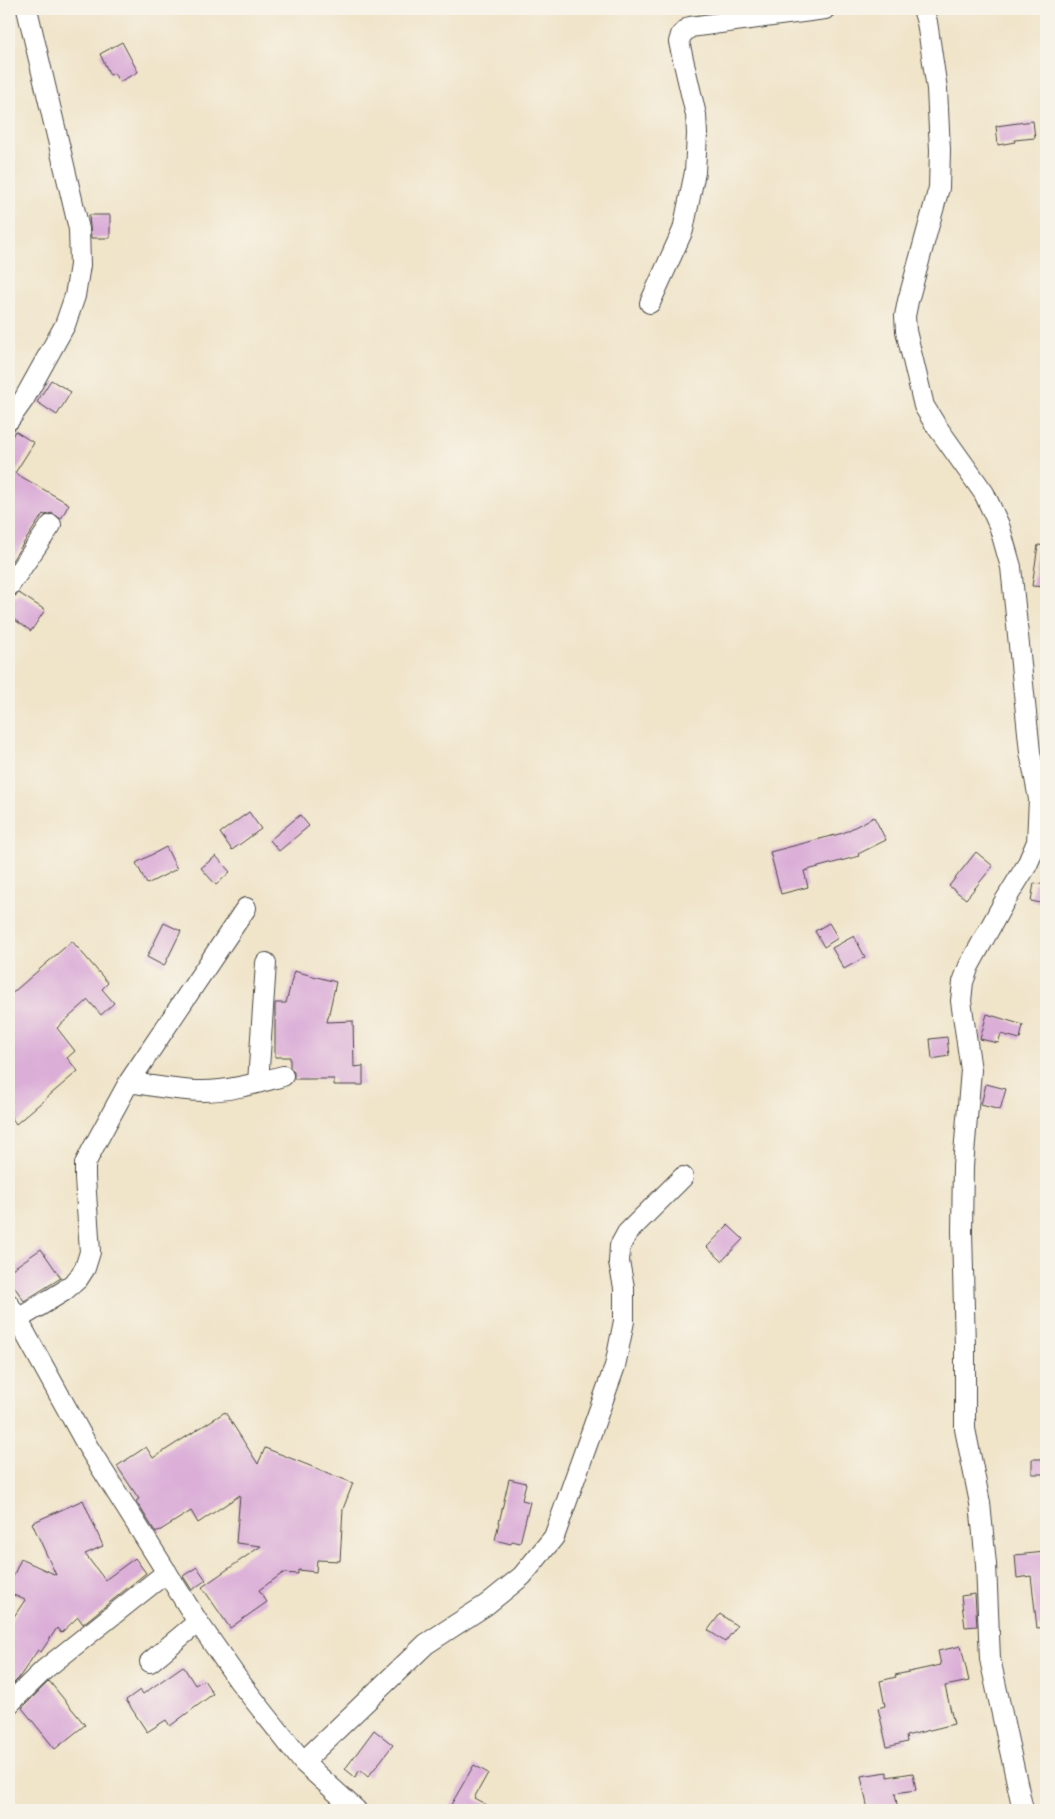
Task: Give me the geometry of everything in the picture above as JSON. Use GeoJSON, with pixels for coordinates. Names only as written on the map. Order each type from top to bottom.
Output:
{"type":"FeatureCollection","features":[{"type":"Feature","properties":{"kind":"street"},"geometry":{"type":"LineString","coordinates":[[9,420],[24,399],[65,325],[76,296],[80,265],[79,229],[27,9]]}},
{"type":"Feature","properties":{"kind":"street"},"geometry":{"type":"LineString","coordinates":[[650,303],[682,230],[695,172],[696,116],[679,42],[681,36],[690,27],[824,9]]}},
{"type":"Feature","properties":{"kind":"street"},"geometry":{"type":"LineString","coordinates":[[923,9],[927,22],[937,89],[940,150],[938,188],[908,301],[905,316],[906,331],[924,406],[984,493],[999,526],[1011,567],[1030,752],[1039,799],[1037,842],[1028,865],[1003,904],[969,966],[963,982],[961,1001],[971,1070],[963,1166],[965,1429],[980,1502],[986,1564],[990,1659],[1023,1810]]}},
{"type":"Feature","properties":{"kind":"street"},"geometry":{"type":"LineString","coordinates":[[9,586],[51,525]]}},
{"type":"Feature","properties":{"kind":"street"},"geometry":{"type":"LineString","coordinates":[[246,908],[129,1082],[86,1164],[85,1178],[90,1252],[85,1268],[78,1279],[64,1291],[13,1311],[88,1447],[198,1622],[239,1681],[304,1762],[356,1810]]}},
{"type":"Feature","properties":{"kind":"street"},"geometry":{"type":"LineString","coordinates":[[258,1083],[266,963]]}},
{"type":"Feature","properties":{"kind":"street"},"geometry":{"type":"LineString","coordinates":[[129,1082],[203,1091],[222,1090],[283,1076]]}},
{"type":"Feature","properties":{"kind":"street"},"geometry":{"type":"LineString","coordinates":[[304,1762],[426,1644],[486,1605],[522,1576],[554,1537],[614,1366],[624,1321],[624,1287],[620,1262],[620,1246],[628,1234],[683,1176]]}},
{"type":"Feature","properties":{"kind":"street"},"geometry":{"type":"LineString","coordinates":[[9,1704],[45,1668],[167,1572]]}},
{"type":"Feature","properties":{"kind":"street"},"geometry":{"type":"LineString","coordinates":[[150,1662],[198,1622]]}},
{"type":"Feature","properties":{"kind":"building"},"geometry":{"type":"Polygon","coordinates":[[[122,42],[138,72],[119,82],[114,73],[110,75],[100,54],[122,42]]]}},
{"type":"Feature","properties":{"kind":"building"},"geometry":{"type":"Polygon","coordinates":[[[1033,121],[1035,138],[1014,140],[1015,142],[998,145],[996,126],[1033,121]]]}},
{"type":"Feature","properties":{"kind":"building"},"geometry":{"type":"Polygon","coordinates":[[[89,215],[110,215],[110,238],[91,238],[89,215]]]}},
{"type":"Feature","properties":{"kind":"building"},"geometry":{"type":"Polygon","coordinates":[[[51,380],[71,392],[57,415],[37,402],[51,380]]]}},
{"type":"Feature","properties":{"kind":"building"},"geometry":{"type":"Polygon","coordinates":[[[15,431],[34,443],[15,473],[69,504],[61,519],[52,513],[43,514],[9,565],[9,442],[15,431]]]}},
{"type":"Feature","properties":{"kind":"building"},"geometry":{"type":"Polygon","coordinates":[[[1038,545],[1046,546],[1046,587],[1032,586],[1038,545]]]}},
{"type":"Feature","properties":{"kind":"building"},"geometry":{"type":"Polygon","coordinates":[[[19,593],[45,610],[31,631],[9,616],[9,598],[19,593]]]}},
{"type":"Feature","properties":{"kind":"building"},"geometry":{"type":"Polygon","coordinates":[[[249,812],[261,829],[232,850],[220,833],[249,812]]]}},
{"type":"Feature","properties":{"kind":"building"},"geometry":{"type":"Polygon","coordinates":[[[300,815],[309,826],[279,851],[270,840],[300,815]]]}},
{"type":"Feature","properties":{"kind":"building"},"geometry":{"type":"Polygon","coordinates":[[[874,817],[886,840],[858,854],[859,856],[804,871],[808,887],[781,894],[770,852],[843,833],[874,817]]]}},
{"type":"Feature","properties":{"kind":"building"},"geometry":{"type":"Polygon","coordinates":[[[166,847],[177,869],[147,884],[136,863],[166,847]]]}},
{"type":"Feature","properties":{"kind":"building"},"geometry":{"type":"Polygon","coordinates":[[[976,852],[993,866],[966,899],[949,886],[976,852]]]}},
{"type":"Feature","properties":{"kind":"building"},"geometry":{"type":"Polygon","coordinates":[[[216,856],[230,872],[216,885],[201,868],[216,856]]]}},
{"type":"Feature","properties":{"kind":"building"},"geometry":{"type":"Polygon","coordinates":[[[1034,883],[1046,885],[1046,904],[1031,901],[1034,883]]]}},
{"type":"Feature","properties":{"kind":"building"},"geometry":{"type":"Polygon","coordinates":[[[164,923],[181,931],[164,966],[147,957],[164,923]]]}},
{"type":"Feature","properties":{"kind":"building"},"geometry":{"type":"Polygon","coordinates":[[[829,923],[838,938],[824,947],[815,931],[829,923]]]}},
{"type":"Feature","properties":{"kind":"building"},"geometry":{"type":"Polygon","coordinates":[[[854,936],[865,957],[844,969],[832,948],[854,936]]]}},
{"type":"Feature","properties":{"kind":"building"},"geometry":{"type":"Polygon","coordinates":[[[72,941],[108,983],[102,989],[114,1003],[101,1015],[88,1000],[57,1028],[75,1051],[67,1058],[78,1071],[16,1124],[9,1114],[9,996],[72,941]]]}},
{"type":"Feature","properties":{"kind":"building"},"geometry":{"type":"Polygon","coordinates":[[[294,971],[336,982],[327,1022],[353,1021],[354,1067],[363,1066],[363,1085],[334,1085],[334,1079],[294,1079],[294,1072],[290,1067],[290,1057],[275,1057],[275,1003],[286,1003],[294,971]]]}},
{"type":"Feature","properties":{"kind":"building"},"geometry":{"type":"Polygon","coordinates":[[[987,1014],[1023,1025],[1020,1039],[1001,1034],[998,1043],[980,1039],[987,1014]]]}},
{"type":"Feature","properties":{"kind":"building"},"geometry":{"type":"Polygon","coordinates":[[[947,1037],[949,1056],[932,1059],[930,1039],[947,1037]]]}},
{"type":"Feature","properties":{"kind":"building"},"geometry":{"type":"Polygon","coordinates":[[[986,1084],[1006,1089],[1000,1110],[981,1105],[986,1084]]]}},
{"type":"Feature","properties":{"kind":"building"},"geometry":{"type":"Polygon","coordinates":[[[728,1225],[743,1239],[722,1261],[707,1247],[728,1225]]]}},
{"type":"Feature","properties":{"kind":"building"},"geometry":{"type":"Polygon","coordinates":[[[41,1249],[61,1278],[24,1301],[9,1279],[9,1271],[41,1249]]]}},
{"type":"Feature","properties":{"kind":"building"},"geometry":{"type":"Polygon","coordinates":[[[225,1412],[258,1464],[265,1448],[353,1483],[343,1509],[340,1561],[317,1560],[316,1572],[298,1570],[298,1574],[283,1573],[259,1590],[267,1602],[230,1628],[202,1587],[261,1546],[236,1543],[240,1495],[198,1523],[191,1511],[156,1533],[136,1501],[139,1499],[117,1466],[146,1447],[153,1458],[225,1412]]]}},
{"type":"Feature","properties":{"kind":"building"},"geometry":{"type":"Polygon","coordinates":[[[1032,1459],[1046,1459],[1046,1474],[1032,1474],[1032,1459]]]}},
{"type":"Feature","properties":{"kind":"building"},"geometry":{"type":"Polygon","coordinates":[[[509,1479],[526,1483],[522,1500],[530,1502],[520,1543],[512,1541],[511,1544],[495,1540],[509,1479]]]}},
{"type":"Feature","properties":{"kind":"building"},"geometry":{"type":"Polygon","coordinates":[[[83,1500],[103,1546],[85,1554],[105,1580],[135,1558],[146,1573],[83,1624],[78,1617],[61,1633],[57,1628],[41,1652],[38,1650],[18,1679],[9,1688],[9,1624],[25,1600],[9,1593],[9,1585],[21,1559],[56,1575],[32,1523],[83,1500]]]}},
{"type":"Feature","properties":{"kind":"building"},"geometry":{"type":"Polygon","coordinates":[[[1045,1552],[1046,1627],[1037,1628],[1031,1576],[1017,1578],[1015,1555],[1045,1552]]]}},
{"type":"Feature","properties":{"kind":"building"},"geometry":{"type":"Polygon","coordinates":[[[197,1567],[206,1580],[192,1590],[183,1576],[197,1567]]]}},
{"type":"Feature","properties":{"kind":"building"},"geometry":{"type":"Polygon","coordinates":[[[975,1594],[977,1626],[965,1627],[961,1596],[975,1594]]]}},
{"type":"Feature","properties":{"kind":"building"},"geometry":{"type":"Polygon","coordinates":[[[720,1614],[737,1626],[725,1642],[708,1630],[720,1614]]]}},
{"type":"Feature","properties":{"kind":"building"},"geometry":{"type":"Polygon","coordinates":[[[961,1646],[969,1681],[945,1686],[954,1724],[906,1736],[907,1742],[887,1747],[878,1708],[885,1706],[880,1681],[896,1677],[895,1675],[941,1665],[938,1651],[961,1646]]]}},
{"type":"Feature","properties":{"kind":"building"},"geometry":{"type":"Polygon","coordinates":[[[183,1666],[195,1685],[204,1680],[213,1694],[170,1726],[166,1720],[147,1732],[126,1700],[140,1690],[143,1694],[183,1666]]]}},
{"type":"Feature","properties":{"kind":"building"},"geometry":{"type":"Polygon","coordinates":[[[49,1681],[85,1725],[55,1749],[22,1708],[49,1681]]]}},
{"type":"Feature","properties":{"kind":"building"},"geometry":{"type":"Polygon","coordinates":[[[374,1730],[393,1745],[368,1777],[360,1770],[355,1777],[345,1769],[374,1730]]]}},
{"type":"Feature","properties":{"kind":"building"},"geometry":{"type":"Polygon","coordinates":[[[474,1765],[488,1773],[474,1798],[496,1810],[448,1810],[474,1765]]]}},
{"type":"Feature","properties":{"kind":"building"},"geometry":{"type":"Polygon","coordinates":[[[887,1772],[887,1777],[913,1773],[916,1790],[895,1793],[898,1810],[868,1810],[861,1776],[887,1772]]]}}]}
